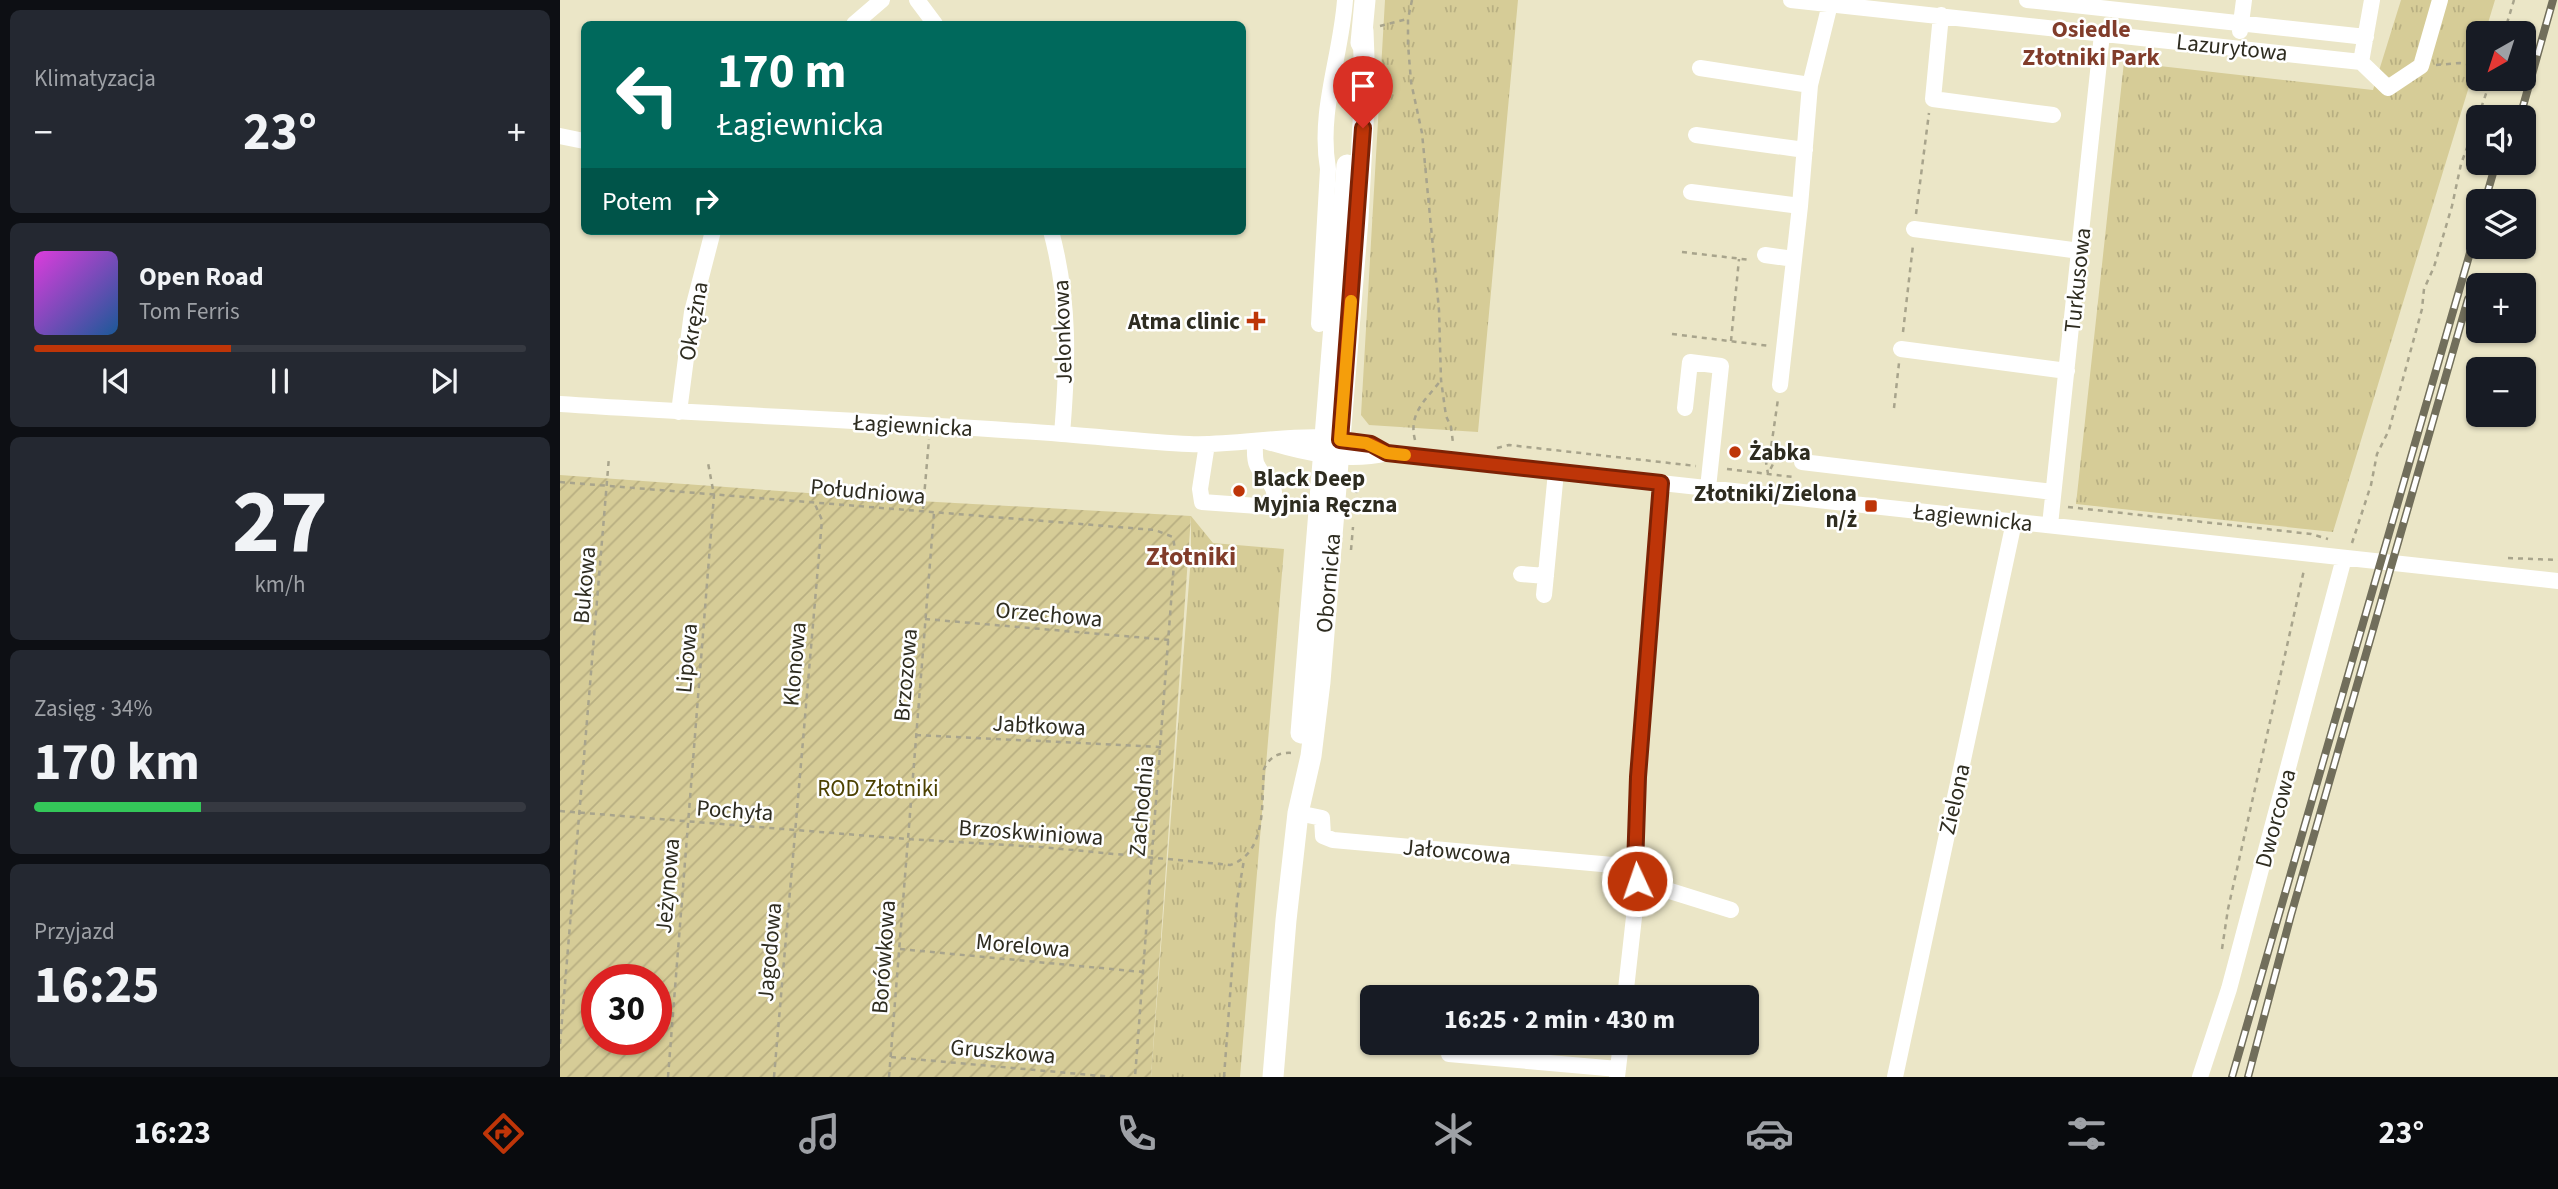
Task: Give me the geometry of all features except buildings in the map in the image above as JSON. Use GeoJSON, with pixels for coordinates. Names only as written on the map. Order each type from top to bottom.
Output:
{"type":"FeatureCollection","features":[{"type":"Feature","properties":{"kind":"main road","name":"Obornicka"},"geometry":{"type":"LineString","coordinates":[[1273,1077],[1299,805],[1306,656],[1362,150],[1370,29],[1365,0]]}},
{"type":"Feature","properties":{"kind":"main road","name":"Obornicka"},"geometry":{"type":"LineString","coordinates":[[1299,805],[1311,757],[1320,682],[1331,447]]}},
{"type":"Feature","properties":{"kind":"street"},"geometry":{"type":"LineString","coordinates":[[858,21],[882,0]]}},
{"type":"Feature","properties":{"kind":"street"},"geometry":{"type":"LineString","coordinates":[[916,0],[932,21]]}},
{"type":"Feature","properties":{"kind":"street"},"geometry":{"type":"LineString","coordinates":[[1319,324],[1328,169],[1324,145],[1325,123],[1341,40],[1345,0]]}},
{"type":"Feature","properties":{"kind":"street","name":"Lazurytowa"},"geometry":{"type":"LineString","coordinates":[[1791,0],[1830,4],[1881,4],[1941,15],[2361,62]]}},
{"type":"Feature","properties":{"kind":"street"},"geometry":{"type":"LineString","coordinates":[[2027,0],[2115,5],[2365,37]]}},
{"type":"Feature","properties":{"kind":"street"},"geometry":{"type":"LineString","coordinates":[[2238,47],[2244,0]]}},
{"type":"Feature","properties":{"kind":"street"},"geometry":{"type":"LineString","coordinates":[[2372,0],[2361,62],[2388,88],[2421,66],[2440,0]]}},
{"type":"Feature","properties":{"kind":"street"},"geometry":{"type":"LineString","coordinates":[[1780,385],[1810,85],[1830,4]]}},
{"type":"Feature","properties":{"kind":"street"},"geometry":{"type":"LineString","coordinates":[[1941,15],[1933,99],[2053,116]]}},
{"type":"Feature","properties":{"kind":"street","name":"Turkusowa"},"geometry":{"type":"LineString","coordinates":[[2050,525],[2057,499],[2067,372],[2102,34]]}},
{"type":"Feature","properties":{"kind":"street"},"geometry":{"type":"LineString","coordinates":[[1700,68],[1810,85]]}},
{"type":"Feature","properties":{"kind":"street"},"geometry":{"type":"LineString","coordinates":[[1696,135],[1805,150]]}},
{"type":"Feature","properties":{"kind":"street"},"geometry":{"type":"LineString","coordinates":[[560,136],[581,140]]}},
{"type":"Feature","properties":{"kind":"street"},"geometry":{"type":"LineString","coordinates":[[1691,192],[1800,206]]}},
{"type":"Feature","properties":{"kind":"street"},"geometry":{"type":"LineString","coordinates":[[1914,229],[2080,251]]}},
{"type":"Feature","properties":{"kind":"street","name":"Okrężna"},"geometry":{"type":"LineString","coordinates":[[679,412],[692,312],[712,235]]}},
{"type":"Feature","properties":{"kind":"street","name":"Jelonkowa"},"geometry":{"type":"LineString","coordinates":[[1052,235],[1059,258],[1066,309],[1067,360],[1062,434]]}},
{"type":"Feature","properties":{"kind":"street"},"geometry":{"type":"LineString","coordinates":[[1765,255],[1794,259]]}},
{"type":"Feature","properties":{"kind":"street"},"geometry":{"type":"LineString","coordinates":[[1901,349],[2067,372]]}},
{"type":"Feature","properties":{"kind":"street"},"geometry":{"type":"LineString","coordinates":[[1685,408],[1690,362],[1721,366],[1708,488]]}},
{"type":"Feature","properties":{"kind":"street","name":"Łagiewnicka"},"geometry":{"type":"LineString","coordinates":[[560,404],[1207,444],[1297,438],[1331,447],[1371,444],[1387,453],[1453,452],[1556,472],[2308,554],[2347,552],[2558,581]]}},
{"type":"Feature","properties":{"kind":"street"},"geometry":{"type":"LineString","coordinates":[[1207,444],[1199,489],[1202,502],[1273,507],[1276,497],[1269,479],[1256,465],[1260,442]]}},
{"type":"Feature","properties":{"kind":"street"},"geometry":{"type":"LineString","coordinates":[[1802,462],[2057,499]]}},
{"type":"Feature","properties":{"kind":"street"},"geometry":{"type":"LineString","coordinates":[[1544,594],[1556,472]]}},
{"type":"Feature","properties":{"kind":"street"},"geometry":{"type":"LineString","coordinates":[[1626,985],[1636,874],[1639,764],[1661,483]]}},
{"type":"Feature","properties":{"kind":"street","name":"Zielona"},"geometry":{"type":"LineString","coordinates":[[1895,1077],[2014,522]]}},
{"type":"Feature","properties":{"kind":"street","name":"Dworcowa"},"geometry":{"type":"LineString","coordinates":[[2200,1077],[2229,989],[2347,552]]}},
{"type":"Feature","properties":{"kind":"street"},"geometry":{"type":"LineString","coordinates":[[1521,574],[1546,576]]}},
{"type":"Feature","properties":{"kind":"street","name":"Jałowcowa"},"geometry":{"type":"LineString","coordinates":[[1299,805],[1322,818],[1323,836],[1333,840],[1636,874]]}},
{"type":"Feature","properties":{"kind":"street"},"geometry":{"type":"LineString","coordinates":[[1636,874],[1731,910]]}},
{"type":"Feature","properties":{"kind":"street"},"geometry":{"type":"LineString","coordinates":[[1449,1055],[1618,1073],[1620,1055]]}},
{"type":"Feature","properties":{"kind":"path"},"geometry":{"type":"LineString","coordinates":[[1412,0],[1408,19],[1411,82],[1422,132],[1437,297],[1441,380],[1446,416],[1451,427],[1453,452],[1464,445]]}},
{"type":"Feature","properties":{"kind":"path"},"geometry":{"type":"LineString","coordinates":[[2508,21],[2514,0]]}},
{"type":"Feature","properties":{"kind":"path"},"geometry":{"type":"LineString","coordinates":[[1370,29],[1408,19]]}},
{"type":"Feature","properties":{"kind":"path"},"geometry":{"type":"LineString","coordinates":[[2421,66],[2466,64]]}},
{"type":"Feature","properties":{"kind":"path"},"geometry":{"type":"LineString","coordinates":[[1894,408],[1914,229],[1933,99]]}},
{"type":"Feature","properties":{"kind":"path"},"geometry":{"type":"LineString","coordinates":[[2347,552],[2362,518],[2377,454],[2389,430],[2422,309],[2424,289],[2434,267],[2466,150]]}},
{"type":"Feature","properties":{"kind":"path"},"geometry":{"type":"LineString","coordinates":[[1682,252],[1760,261],[1765,255]]}},
{"type":"Feature","properties":{"kind":"path"},"geometry":{"type":"LineString","coordinates":[[1731,341],[1739,259]]}},
{"type":"Feature","properties":{"kind":"path"},"geometry":{"type":"LineString","coordinates":[[1672,334],[1784,348]]}},
{"type":"Feature","properties":{"kind":"path"},"geometry":{"type":"LineString","coordinates":[[1415,440],[1412,428],[1414,417],[1441,380]]}},
{"type":"Feature","properties":{"kind":"path"},"geometry":{"type":"LineString","coordinates":[[1770,455],[1780,385]]}},
{"type":"Feature","properties":{"kind":"path"},"geometry":{"type":"LineString","coordinates":[[923,509],[929,439]]}},
{"type":"Feature","properties":{"kind":"path"},"geometry":{"type":"LineString","coordinates":[[1486,447],[1509,445],[1661,462]]}},
{"type":"Feature","properties":{"kind":"path","name":"Bukowa"},"geometry":{"type":"LineString","coordinates":[[560,1044],[609,457]]}},
{"type":"Feature","properties":{"kind":"path","name":"Lipowa"},"geometry":{"type":"LineString","coordinates":[[688,822],[714,495],[708,463]]}},
{"type":"Feature","properties":{"kind":"path"},"geometry":{"type":"LineString","coordinates":[[1355,495],[1359,470]]}},
{"type":"Feature","properties":{"kind":"path","name":"Południowa"},"geometry":{"type":"LineString","coordinates":[[560,482],[923,509],[934,513],[1154,530],[1173,537]]}},
{"type":"Feature","properties":{"kind":"path"},"geometry":{"type":"LineString","coordinates":[[2057,499],[2318,535]]}},
{"type":"Feature","properties":{"kind":"path","name":"Klonowa"},"geometry":{"type":"LineString","coordinates":[[796,830],[822,520],[814,502]]}},
{"type":"Feature","properties":{"kind":"path","name":"Brzozowa"},"geometry":{"type":"LineString","coordinates":[[907,839],[934,513]]}},
{"type":"Feature","properties":{"kind":"path"},"geometry":{"type":"LineString","coordinates":[[1351,550],[1353,522]]}},
{"type":"Feature","properties":{"kind":"path"},"geometry":{"type":"LineString","coordinates":[[2228,909],[2311,534]]}},
{"type":"Feature","properties":{"kind":"path","name":"Zachodnia"},"geometry":{"type":"LineString","coordinates":[[1135,1077],[1170,640],[1175,551],[1173,537]]}},
{"type":"Feature","properties":{"kind":"path","name":"Orzechowa"},"geometry":{"type":"LineString","coordinates":[[925,619],[1170,640]]}},
{"type":"Feature","properties":{"kind":"path","name":"Jabłkowa"},"geometry":{"type":"LineString","coordinates":[[916,735],[1161,747]]}},
{"type":"Feature","properties":{"kind":"path"},"geometry":{"type":"LineString","coordinates":[[1224,1077],[1237,901],[1244,860],[1255,847],[1258,835],[1264,769],[1268,760],[1275,755],[1284,752],[1301,753]]}},
{"type":"Feature","properties":{"kind":"path","name":"Pochyła"},"geometry":{"type":"LineString","coordinates":[[560,811],[907,839]]}},
{"type":"Feature","properties":{"kind":"path","name":"Jeżynowa"},"geometry":{"type":"LineString","coordinates":[[668,1077],[688,822]]}},
{"type":"Feature","properties":{"kind":"path","name":"Jagodowa"},"geometry":{"type":"LineString","coordinates":[[774,1077],[796,830]]}},
{"type":"Feature","properties":{"kind":"path","name":"Brzoskwiniowa"},"geometry":{"type":"LineString","coordinates":[[907,839],[1041,847],[1230,865],[1244,860]]}},
{"type":"Feature","properties":{"kind":"path","name":"Borówkowa"},"geometry":{"type":"LineString","coordinates":[[889,1077],[907,839]]}},
{"type":"Feature","properties":{"kind":"path","name":"Morelowa"},"geometry":{"type":"LineString","coordinates":[[900,949],[1143,972]]}},
{"type":"Feature","properties":{"kind":"path","name":"Gruszkowa"},"geometry":{"type":"LineString","coordinates":[[891,1057],[1113,1077]]}},
{"type":"Feature","properties":{"kind":"green space"},"geometry":{"type":"Polygon","coordinates":[[[1385,0],[1518,0],[1478,432],[1369,425],[1361,415],[1385,0]]]}},
{"type":"Feature","properties":{"kind":"green space"},"geometry":{"type":"Polygon","coordinates":[[[2401,0],[2495,0],[2489,21],[2466,21],[2468,91],[2333,532],[2076,504],[2124,62],[2373,90],[2401,0]]]}},
{"type":"Feature","properties":{"kind":"green space","name":"ROD Złotniki"},"geometry":{"type":"Polygon","coordinates":[[[560,475],[919,501],[1191,516],[1151,1077],[560,1077],[560,475]]]}},
{"type":"Feature","properties":{"kind":"green space"},"geometry":{"type":"Polygon","coordinates":[[[1191,516],[1213,543],[1284,549],[1240,1077],[1151,1077],[1191,556],[1191,516]]]}},
{"type":"Feature","properties":{"kind":"railway"},"geometry":{"type":"LineString","coordinates":[[2523,105],[2553,0]]}},
{"type":"Feature","properties":{"kind":"railway"},"geometry":{"type":"LineString","coordinates":[[2488,189],[2493,175]]}},
{"type":"Feature","properties":{"kind":"railway"},"geometry":{"type":"LineString","coordinates":[[2232,1077],[2468,259]]}},
{"type":"Feature","properties":{"kind":"railway"},"geometry":{"type":"LineString","coordinates":[[2248,1077],[2291,915],[2466,306]]}},
{"type":"Feature","properties":{"kind":"slow traffic"},"geometry":{"type":"LineString","coordinates":[[1351,301],[1340,440],[1371,444],[1387,453],[1405,455]]}},
{"type":"Feature","properties":{"kind":"place","name":"Atma clinic"},"geometry":{"type":"Point","coordinates":[1256,321]}},
{"type":"Feature","properties":{"kind":"place","name":"Żabka"},"geometry":{"type":"Point","coordinates":[1735,452]}},
{"type":"Feature","properties":{"kind":"place","name":"Black Deep Myjnia Ręczna"},"geometry":{"type":"Point","coordinates":[1239,491]}},
{"type":"Feature","properties":{"kind":"place","name":"Złotniki/Zielona n/ż"},"geometry":{"type":"Point","coordinates":[1871,506]}},
{"type":"Feature","properties":{"kind":"district","name":"Osiedle Złotniki Park"},"geometry":{"type":"Point","coordinates":[2091,43]}},
{"type":"Feature","properties":{"kind":"district","name":"Złotniki"},"geometry":{"type":"Point","coordinates":[1191,556]}},
{"type":"Feature","properties":{"kind":"route"},"geometry":{"type":"LineString","coordinates":[[1363,128],[1340,440],[1371,444],[1387,453],[1661,483],[1638,777],[1635,867],[1637,881]]}}]}
